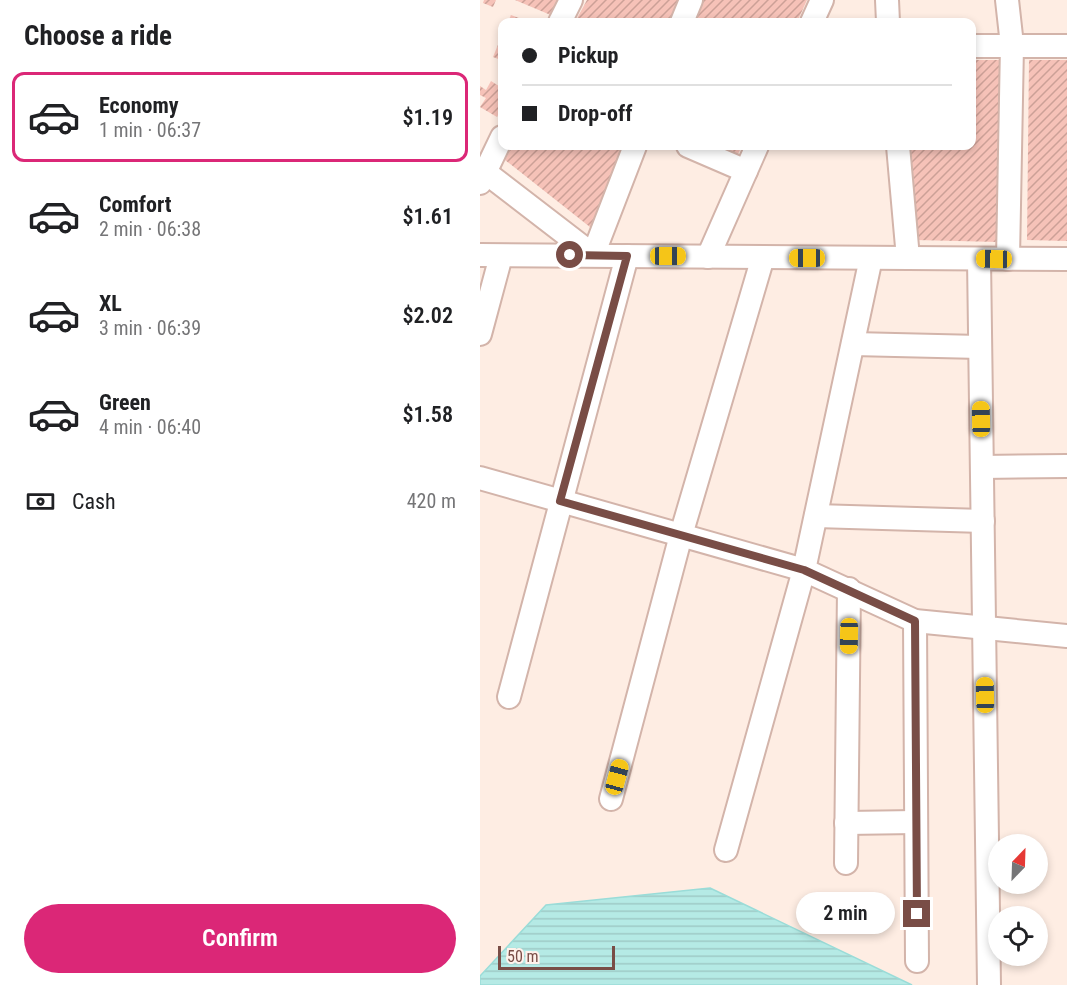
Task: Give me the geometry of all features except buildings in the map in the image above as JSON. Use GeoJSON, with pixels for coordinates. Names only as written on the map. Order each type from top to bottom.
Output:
{"type":"FeatureCollection","features":[{"type":"Feature","properties":{"kind":"street"},"geometry":{"type":"LineString","coordinates":[[562,18],[571,0]]}},
{"type":"Feature","properties":{"kind":"street"},"geometry":{"type":"LineString","coordinates":[[684,18],[691,0]]}},
{"type":"Feature","properties":{"kind":"street"},"geometry":{"type":"LineString","coordinates":[[814,18],[822,0]]}},
{"type":"Feature","properties":{"kind":"street"},"geometry":{"type":"LineString","coordinates":[[887,0],[888,18]]}},
{"type":"Feature","properties":{"kind":"street"},"geometry":{"type":"LineString","coordinates":[[1008,0],[1012,45],[1008,259]]}},
{"type":"Feature","properties":{"kind":"street"},"geometry":{"type":"LineString","coordinates":[[976,46],[1067,46]]}},
{"type":"Feature","properties":{"kind":"street"},"geometry":{"type":"LineString","coordinates":[[498,145],[482,178],[593,255]]}},
{"type":"Feature","properties":{"kind":"street"},"geometry":{"type":"LineString","coordinates":[[593,255],[633,150]]}},
{"type":"Feature","properties":{"kind":"street"},"geometry":{"type":"LineString","coordinates":[[697,150],[746,171]]}},
{"type":"Feature","properties":{"kind":"street"},"geometry":{"type":"LineString","coordinates":[[708,257],[756,150]]}},
{"type":"Feature","properties":{"kind":"street"},"geometry":{"type":"LineString","coordinates":[[898,150],[908,258]]}},
{"type":"Feature","properties":{"kind":"street"},"geometry":{"type":"LineString","coordinates":[[480,334],[490,255],[1067,259]]}},
{"type":"Feature","properties":{"kind":"street"},"geometry":{"type":"LineString","coordinates":[[509,697],[627,256]]}},
{"type":"Feature","properties":{"kind":"street"},"geometry":{"type":"LineString","coordinates":[[611,799],[681,535],[763,257]]}},
{"type":"Feature","properties":{"kind":"street"},"geometry":{"type":"LineString","coordinates":[[726,850],[804,570],[871,258]]}},
{"type":"Feature","properties":{"kind":"street"},"geometry":{"type":"LineString","coordinates":[[979,259],[989,985]]}},
{"type":"Feature","properties":{"kind":"street"},"geometry":{"type":"LineString","coordinates":[[853,344],[981,347]]}},
{"type":"Feature","properties":{"kind":"street"},"geometry":{"type":"LineString","coordinates":[[982,467],[1067,466]]}},
{"type":"Feature","properties":{"kind":"street"},"geometry":{"type":"LineString","coordinates":[[480,478],[804,570],[915,621],[1067,636]]}},
{"type":"Feature","properties":{"kind":"street"},"geometry":{"type":"LineString","coordinates":[[816,516],[983,521]]}},
{"type":"Feature","properties":{"kind":"street"},"geometry":{"type":"LineString","coordinates":[[846,862],[849,590]]}},
{"type":"Feature","properties":{"kind":"street"},"geometry":{"type":"LineString","coordinates":[[915,621],[917,961]]}},
{"type":"Feature","properties":{"kind":"street"},"geometry":{"type":"LineString","coordinates":[[846,824],[916,822]]}},
{"type":"Feature","properties":{"kind":"water"},"geometry":{"type":"Polygon","coordinates":[[[710,888],[912,985],[480,985],[480,976],[546,905],[710,888]]]}},
{"type":"Feature","properties":{"kind":"route"},"geometry":{"type":"LineString","coordinates":[[570,255],[627,256],[560,501],[804,570],[915,621],[917,914]]}}]}
